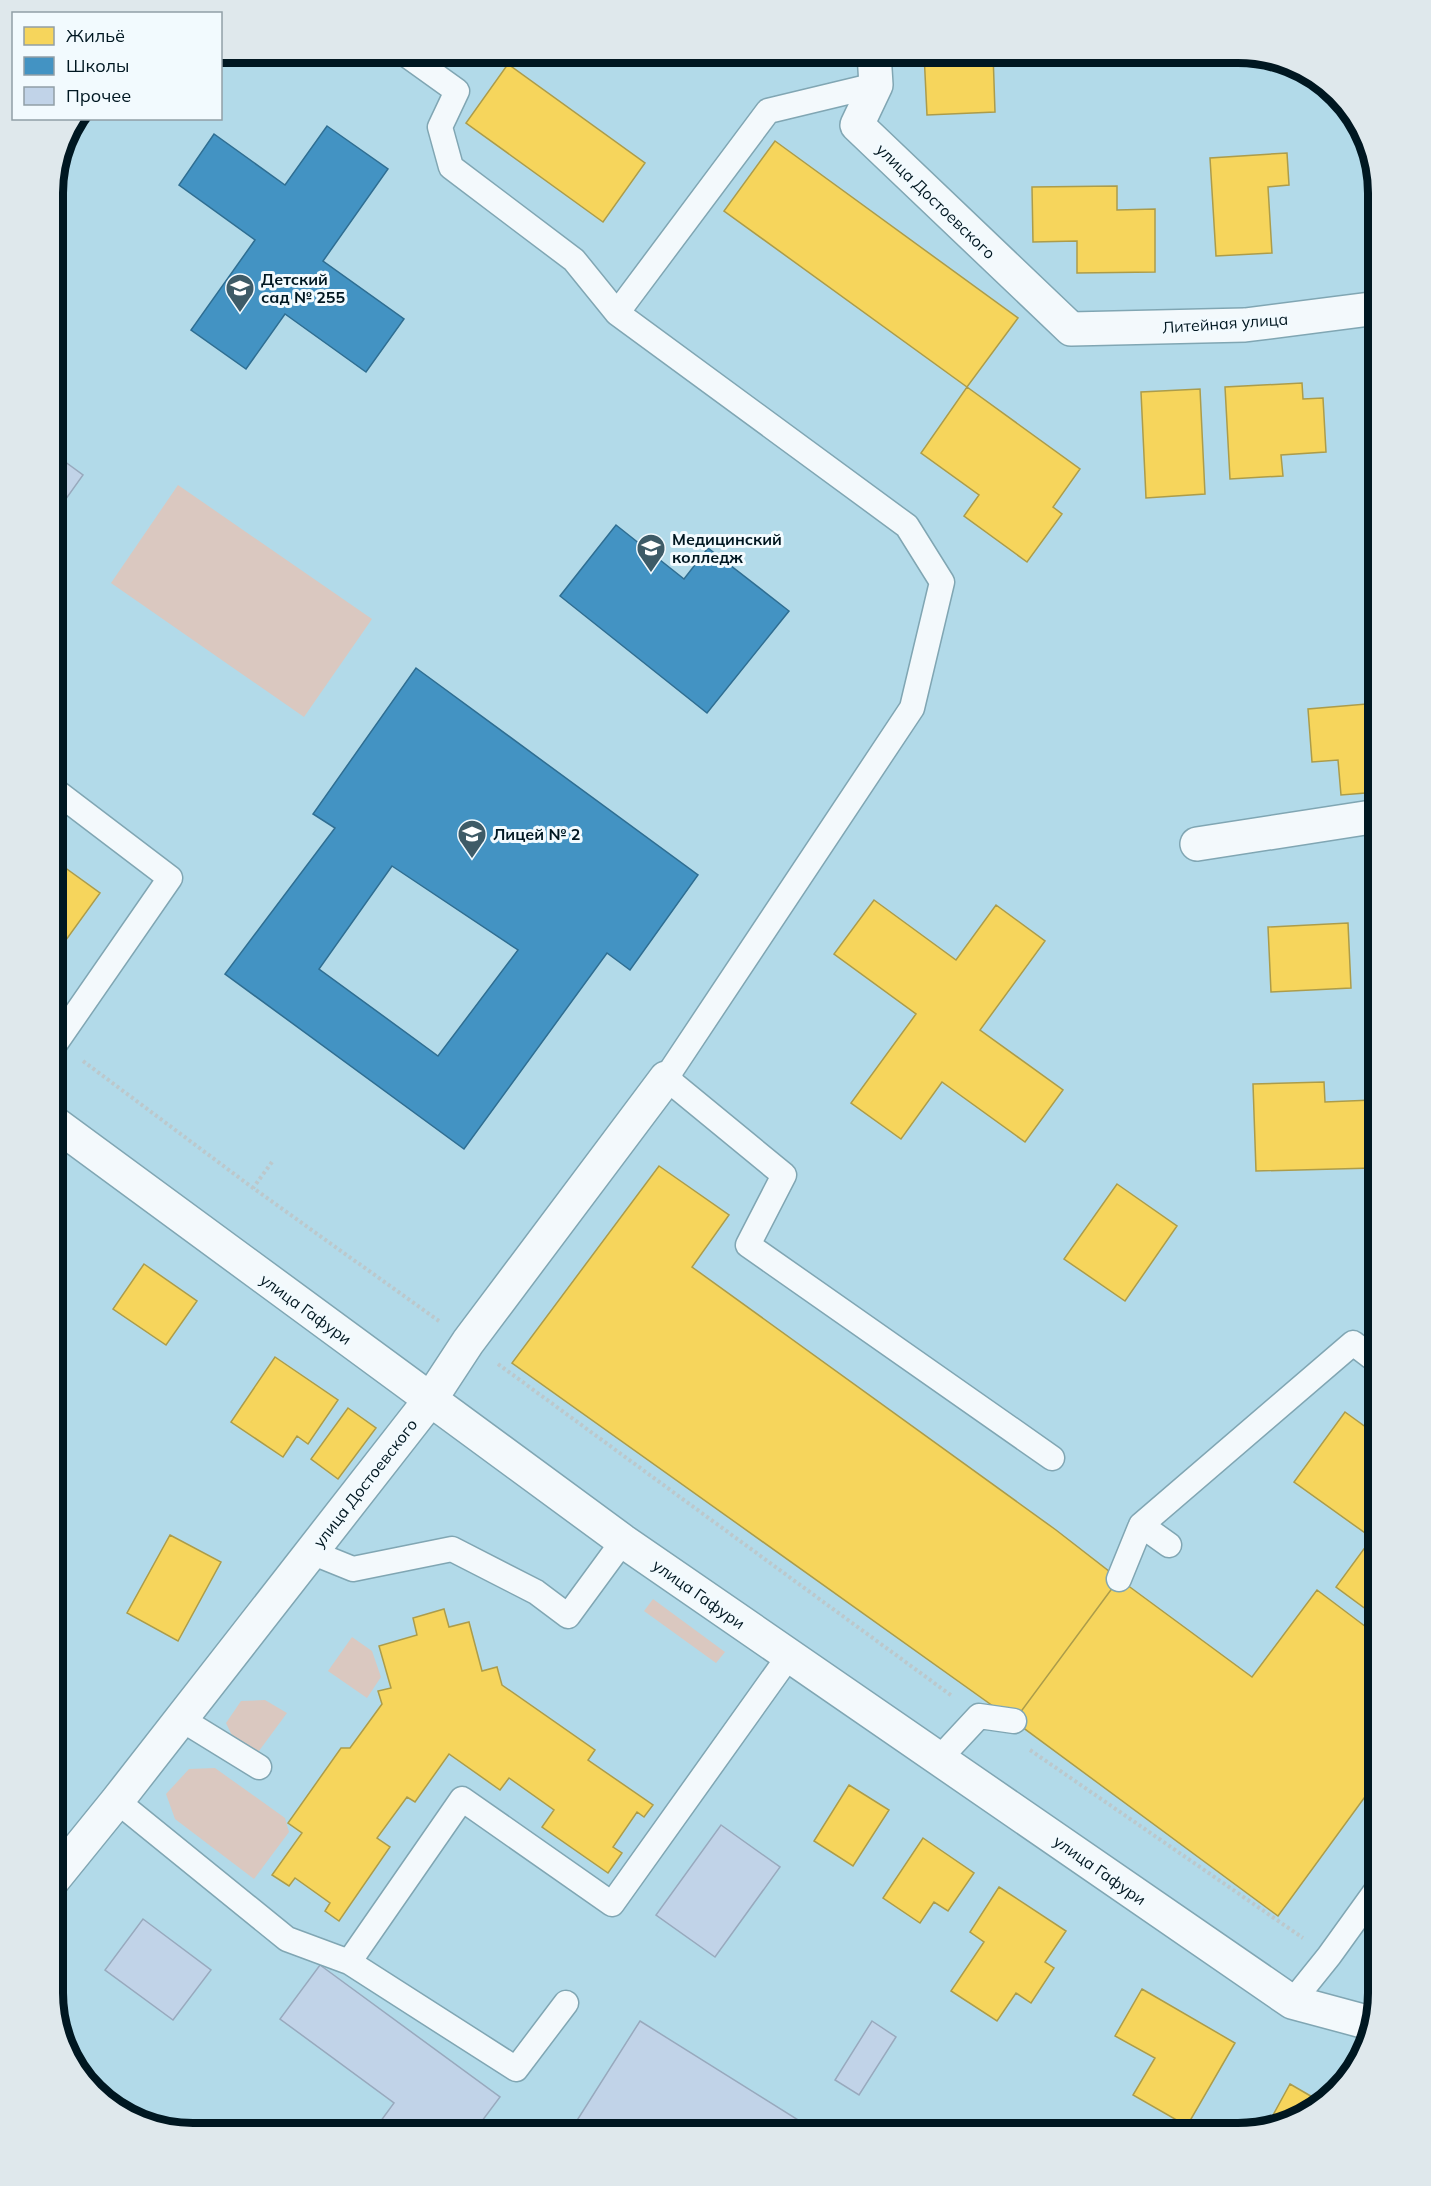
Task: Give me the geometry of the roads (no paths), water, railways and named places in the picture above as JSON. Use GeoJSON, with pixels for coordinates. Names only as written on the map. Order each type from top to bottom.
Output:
{"type":"FeatureCollection","features":[{"type":"Feature","properties":{"kind":"street","name":"улица Достоевского"},"geometry":{"type":"LineString","coordinates":[[875,63],[876,85],[857,125],[1071,329]]}},
{"type":"Feature","properties":{"kind":"street","name":"Литейная улица"},"geometry":{"type":"LineString","coordinates":[[1071,329],[1245,325],[1368,309]]}},
{"type":"Feature","properties":{"kind":"street"},"geometry":{"type":"LineString","coordinates":[[1197,844],[1368,818]]}},
{"type":"Feature","properties":{"kind":"street","name":"улица Достоевского"},"geometry":{"type":"LineString","coordinates":[[63,1867],[117,1801],[430,1400],[468,1342],[666,1078]]}},
{"type":"Feature","properties":{"kind":"street","name":"улица Гафури"},"geometry":{"type":"LineString","coordinates":[[63,1139],[430,1400],[623,1541],[1292,2002],[1365,2022]]}},
{"type":"Feature","properties":{"kind":"lane"},"geometry":{"type":"LineString","coordinates":[[419,63],[457,91],[440,127],[451,167],[574,260],[617,313],[907,526],[942,582],[912,708],[666,1078],[784,1175],[748,1245],[1052,1458]]}},
{"type":"Feature","properties":{"kind":"lane"},"geometry":{"type":"LineString","coordinates":[[617,313],[768,111],[876,85]]}},
{"type":"Feature","properties":{"kind":"lane"},"geometry":{"type":"LineString","coordinates":[[63,797],[170,878],[63,1033]]}},
{"type":"Feature","properties":{"kind":"lane"},"geometry":{"type":"LineString","coordinates":[[1119,1579],[1141,1525],[1353,1344],[1368,1355]]}},
{"type":"Feature","properties":{"kind":"lane"},"geometry":{"type":"LineString","coordinates":[[1141,1525],[1169,1545]]}},
{"type":"Feature","properties":{"kind":"lane"},"geometry":{"type":"LineString","coordinates":[[311,1552],[352,1569],[452,1549],[536,1592],[568,1616],[623,1541]]}},
{"type":"Feature","properties":{"kind":"lane"},"geometry":{"type":"LineString","coordinates":[[350,1962],[462,1799],[612,1904],[789,1656]]}},
{"type":"Feature","properties":{"kind":"lane"},"geometry":{"type":"LineString","coordinates":[[939,1759],[980,1716],[1014,1721]]}},
{"type":"Feature","properties":{"kind":"lane"},"geometry":{"type":"LineString","coordinates":[[181,1719],[260,1767]]}},
{"type":"Feature","properties":{"kind":"lane"},"geometry":{"type":"LineString","coordinates":[[117,1801],[286,1939],[350,1962],[516,2069],[566,2003]]}},
{"type":"Feature","properties":{"kind":"lane"},"geometry":{"type":"LineString","coordinates":[[1292,2002],[1368,1902]]}},
{"type":"Feature","properties":{"kind":"place","name":"Детский сад № 255"},"geometry":{"type":"Point","coordinates":[240,314]}},
{"type":"Feature","properties":{"kind":"place","name":"Медицинский колледж"},"geometry":{"type":"Point","coordinates":[651,574]}},
{"type":"Feature","properties":{"kind":"place","name":"Лицей № 2"},"geometry":{"type":"Point","coordinates":[472,860]}}]}
